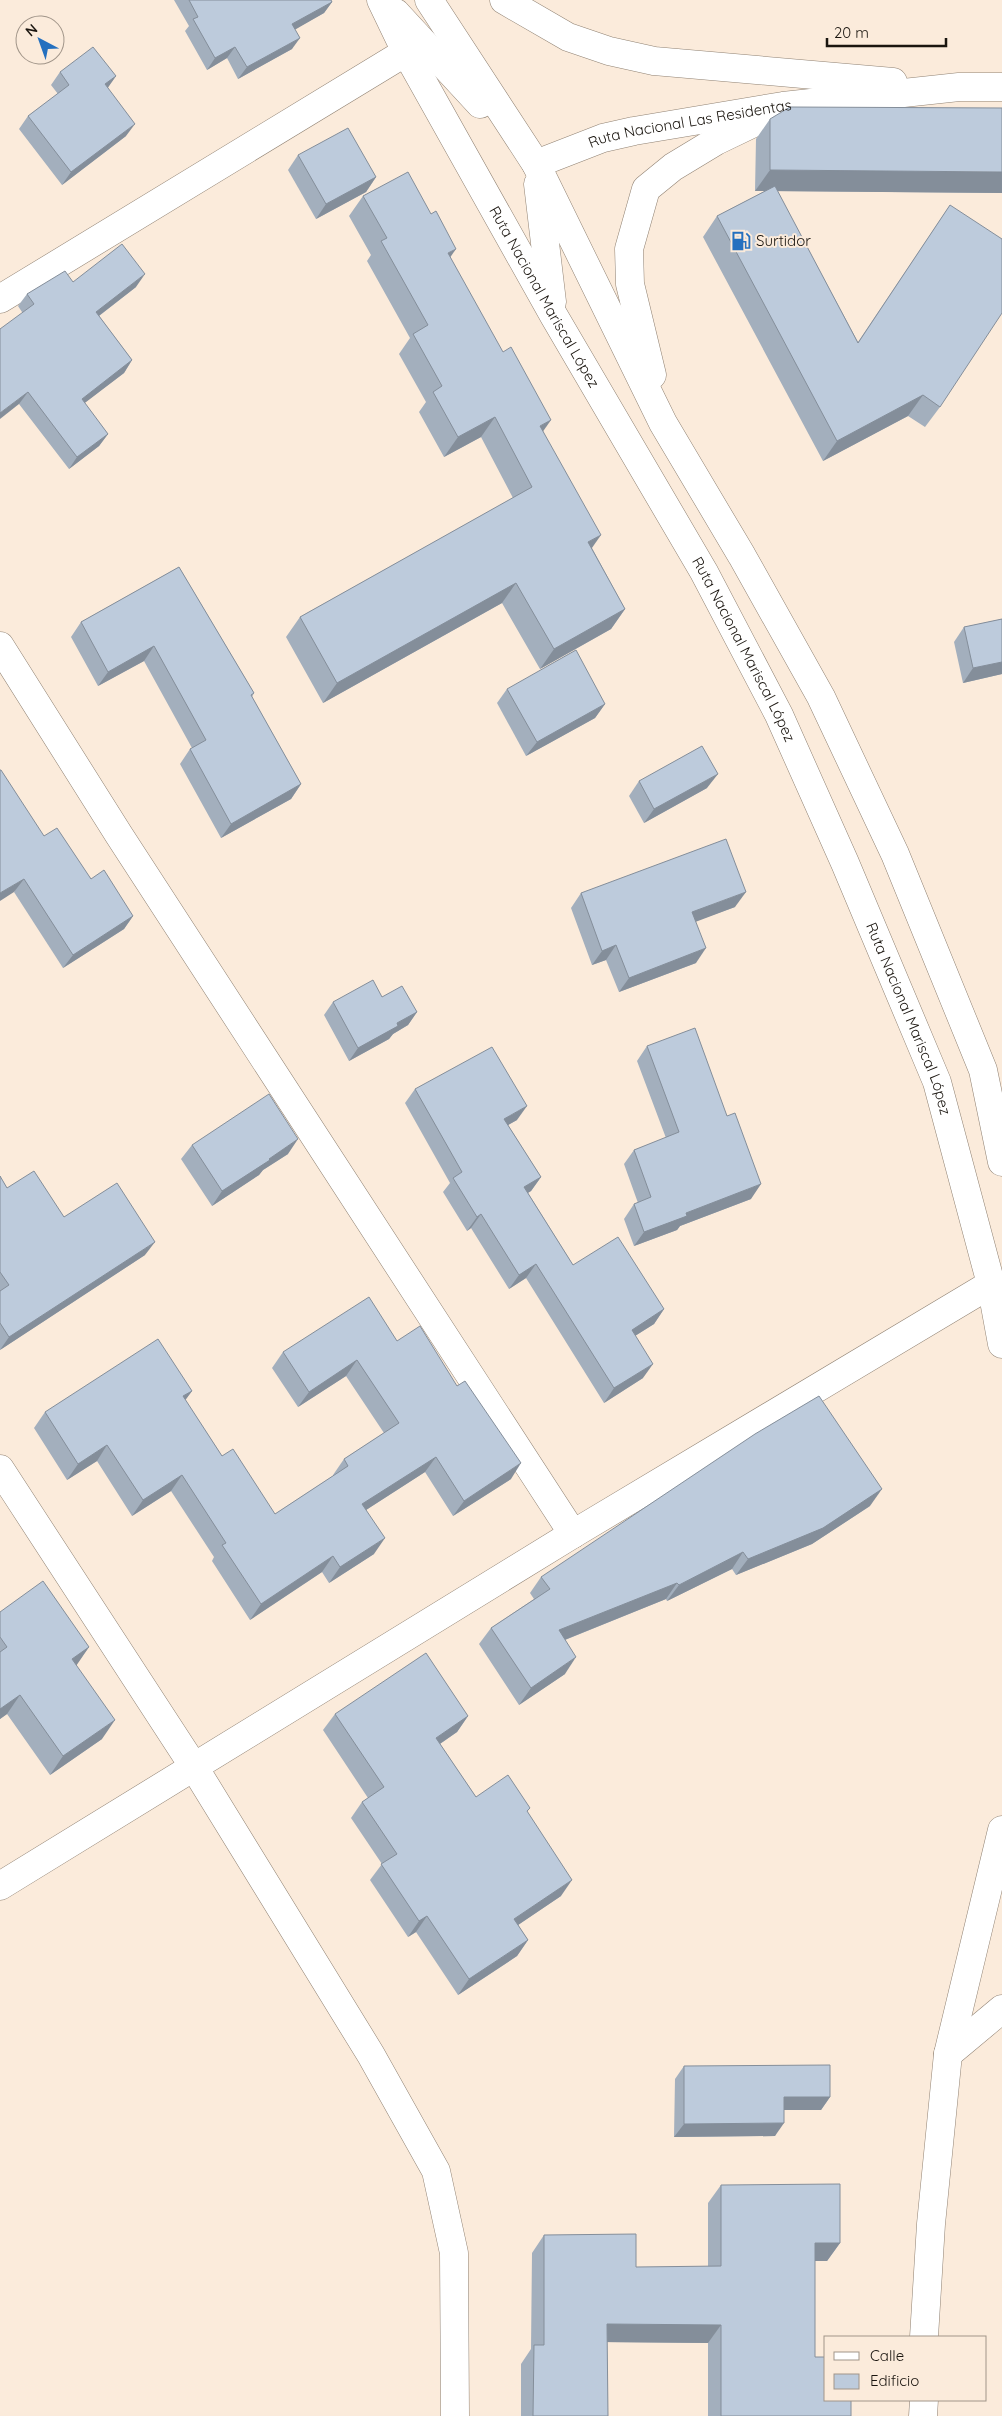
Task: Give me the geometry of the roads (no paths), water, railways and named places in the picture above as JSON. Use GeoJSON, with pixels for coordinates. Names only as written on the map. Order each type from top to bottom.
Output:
{"type":"FeatureCollection","features":[{"type":"Feature","properties":{"kind":"main road","name":"Ruta Nacional Mariscal López"},"geometry":{"type":"LineString","coordinates":[[382,0],[406,52],[554,316],[704,572],[779,715],[845,863],[937,1082],[991,1284],[1002,1344]]}},
{"type":"Feature","properties":{"kind":"main road"},"geometry":{"type":"LineString","coordinates":[[382,0],[536,164],[554,316]]}},
{"type":"Feature","properties":{"kind":"main road"},"geometry":{"type":"LineString","coordinates":[[429,0],[536,164],[663,422],[742,556],[821,697],[895,854],[983,1070],[1002,1162]]}},
{"type":"Feature","properties":{"kind":"main road"},"geometry":{"type":"LineString","coordinates":[[504,0],[568,37],[609,51],[654,61],[959,87]]}},
{"type":"Feature","properties":{"kind":"main road"},"geometry":{"type":"LineString","coordinates":[[0,299],[406,52]]}},
{"type":"Feature","properties":{"kind":"main road","name":"Ruta Nacional Las Residentas"},"geometry":{"type":"LineString","coordinates":[[536,164],[603,138],[784,106],[959,87],[1002,87]]}},
{"type":"Feature","properties":{"kind":"main road"},"geometry":{"type":"LineString","coordinates":[[663,422],[630,284],[628,249],[646,189],[673,167],[708,145],[784,106]]}},
{"type":"Feature","properties":{"kind":"main road"},"geometry":{"type":"LineString","coordinates":[[0,646],[125,843],[573,1534]]}},
{"type":"Feature","properties":{"kind":"main road"},"geometry":{"type":"LineString","coordinates":[[0,1886],[573,1534],[991,1284]]}},
{"type":"Feature","properties":{"kind":"main road"},"geometry":{"type":"LineString","coordinates":[[0,1469],[194,1767],[371,2055],[436,2171],[454,2253],[456,2416]]}},
{"type":"Feature","properties":{"kind":"main road"},"geometry":{"type":"LineString","coordinates":[[924,2336],[931,2224],[948,2054],[1002,1830]]}},
{"type":"Feature","properties":{"kind":"main road"},"geometry":{"type":"LineString","coordinates":[[948,2054],[1002,2009]]}},
{"type":"Feature","properties":{"kind":"main road"},"geometry":{"type":"LineString","coordinates":[[923,2416],[924,2401]]}},
{"type":"Feature","properties":{"kind":"place","name":"Surtidor"},"geometry":{"type":"Point","coordinates":[741,241]}}]}
